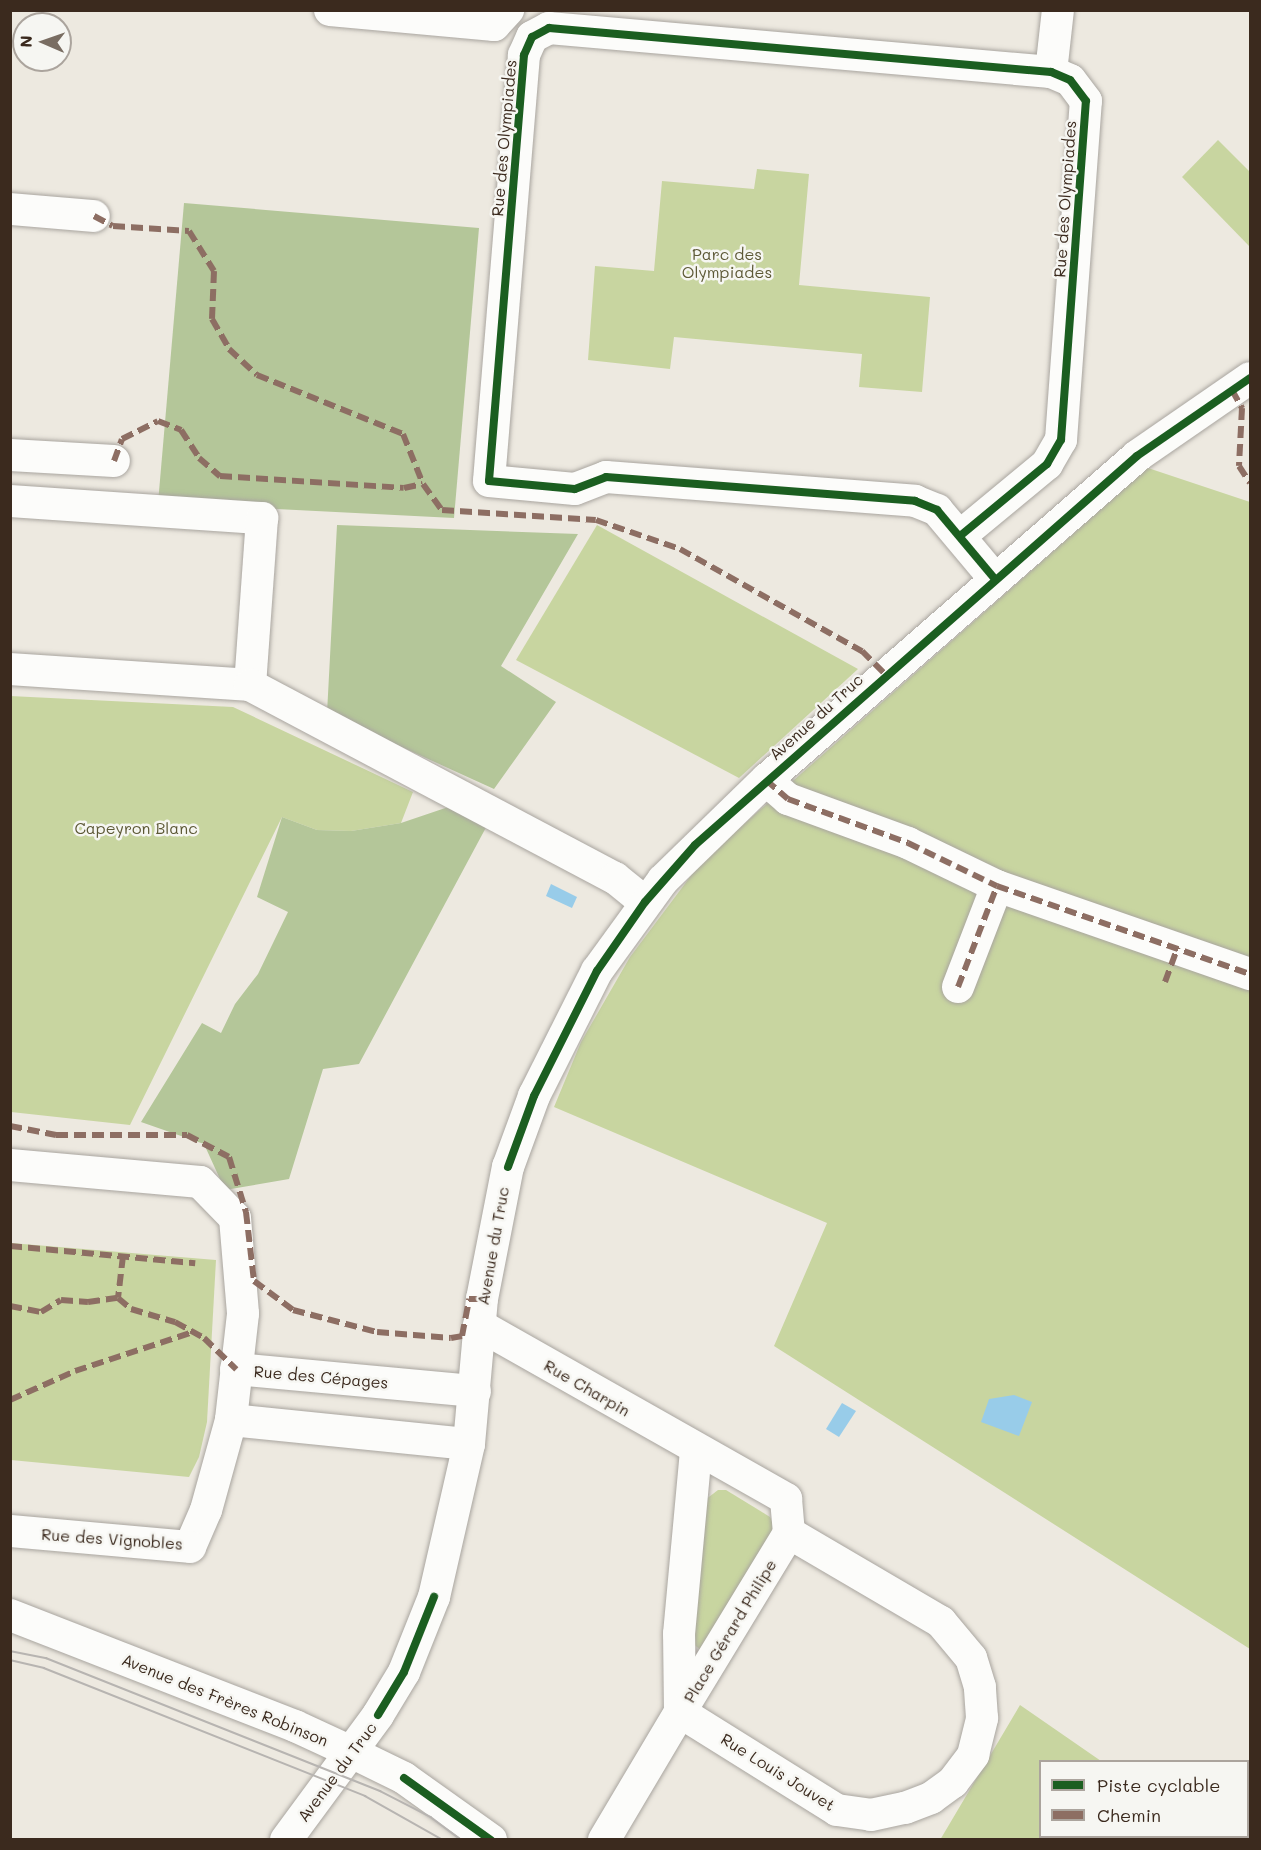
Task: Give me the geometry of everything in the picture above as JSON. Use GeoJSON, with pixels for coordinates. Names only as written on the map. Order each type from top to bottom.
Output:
{"type":"FeatureCollection","features":[{"type":"Feature","properties":{"kind":"street"},"geometry":{"type":"LineString","coordinates":[[330,10],[494,25],[508,10]]}},
{"type":"Feature","properties":{"kind":"street"},"geometry":{"type":"LineString","coordinates":[[1051,72],[1058,10]]}},
{"type":"Feature","properties":{"kind":"street","name":"Rue des Olympiades"},"geometry":{"type":"LineString","coordinates":[[960,536],[1047,464],[1061,440],[1086,101],[1070,80],[1051,72],[549,28],[532,37],[524,55],[489,481],[575,489],[606,477],[915,501],[937,510],[994,578]]}},
{"type":"Feature","properties":{"kind":"street"},"geometry":{"type":"LineString","coordinates":[[10,209],[94,216]]}},
{"type":"Feature","properties":{"kind":"street","name":"Avenue du Truc"},"geometry":{"type":"LineString","coordinates":[[286,1839],[378,1715],[417,1642],[434,1597],[469,1444],[479,1325],[508,1167],[534,1096],[597,971],[645,902],[695,844],[994,578],[1137,456],[1251,378]]}},
{"type":"Feature","properties":{"kind":"street"},"geometry":{"type":"LineString","coordinates":[[10,455],[114,462]]}},
{"type":"Feature","properties":{"kind":"street"},"geometry":{"type":"LineString","coordinates":[[10,501],[262,518],[250,685]]}},
{"type":"Feature","properties":{"kind":"street"},"geometry":{"type":"LineString","coordinates":[[10,669],[250,685],[615,878],[645,902]]}},
{"type":"Feature","properties":{"kind":"street"},"geometry":{"type":"LineString","coordinates":[[766,780],[788,799],[908,843],[997,886],[1251,974]]}},
{"type":"Feature","properties":{"kind":"street"},"geometry":{"type":"LineString","coordinates":[[958,987],[997,886]]}},
{"type":"Feature","properties":{"kind":"street","name":"Rue des Cépages"},"geometry":{"type":"LineString","coordinates":[[10,1165],[200,1182],[235,1218],[243,1314],[236,1370],[475,1391]]}},
{"type":"Feature","properties":{"kind":"street","name":"Rue Charpin"},"geometry":{"type":"LineString","coordinates":[[479,1325],[696,1450]]}},
{"type":"Feature","properties":{"kind":"street","name":"Rue des Vignobles"},"geometry":{"type":"LineString","coordinates":[[10,1531],[189,1547],[206,1510],[231,1420],[236,1370]]}},
{"type":"Feature","properties":{"kind":"street"},"geometry":{"type":"LineString","coordinates":[[231,1420],[469,1444]]}},
{"type":"Feature","properties":{"kind":"street"},"geometry":{"type":"LineString","coordinates":[[696,1450],[786,1499],[789,1533]]}},
{"type":"Feature","properties":{"kind":"street","name":"Place Gérard Philipe"},"geometry":{"type":"LineString","coordinates":[[680,1712],[679,1634],[696,1450]]}},
{"type":"Feature","properties":{"kind":"street","name":"Place Gérard Philipe"},"geometry":{"type":"LineString","coordinates":[[680,1712],[789,1533]]}},
{"type":"Feature","properties":{"kind":"street","name":"Rue Louis Jouvet"},"geometry":{"type":"LineString","coordinates":[[680,1712],[837,1810],[871,1815],[905,1808],[931,1798],[953,1782],[973,1755],[982,1718],[980,1687],[972,1658],[941,1622],[789,1533]]}},
{"type":"Feature","properties":{"kind":"street","name":"Avenue des Frères Robinson"},"geometry":{"type":"LineString","coordinates":[[10,1615],[295,1726],[351,1752],[404,1778],[491,1839]]}},
{"type":"Feature","properties":{"kind":"street"},"geometry":{"type":"LineString","coordinates":[[604,1839],[680,1712]]}},
{"type":"Feature","properties":{"kind":"green space"},"geometry":{"type":"Polygon","coordinates":[[[1218,140],[1250,172],[1250,247],[1182,177],[1218,140]]]}},
{"type":"Feature","properties":{"kind":"green space","name":"Parc des Olympiades"},"geometry":{"type":"Polygon","coordinates":[[[757,169],[809,174],[799,285],[930,297],[922,392],[859,387],[862,354],[674,337],[670,369],[588,360],[595,266],[654,271],[662,181],[754,189],[757,169]]]}},
{"type":"Feature","properties":{"kind":"green space"},"geometry":{"type":"Polygon","coordinates":[[[184,203],[479,228],[454,518],[158,503],[184,203]]]}},
{"type":"Feature","properties":{"kind":"green space"},"geometry":{"type":"Polygon","coordinates":[[[1148,468],[1250,502],[1250,1649],[774,1346],[827,1223],[554,1107],[581,1042],[630,957],[702,861],[1148,468]]]}},
{"type":"Feature","properties":{"kind":"green space"},"geometry":{"type":"Polygon","coordinates":[[[337,525],[578,534],[501,666],[556,702],[494,789],[327,713],[337,525]]]}},
{"type":"Feature","properties":{"kind":"green space"},"geometry":{"type":"Polygon","coordinates":[[[597,525],[858,669],[739,778],[516,660],[597,525]]]}},
{"type":"Feature","properties":{"kind":"green space","name":"Capeyron Blanc"},"geometry":{"type":"Polygon","coordinates":[[[10,696],[233,707],[413,792],[401,823],[351,831],[317,830],[282,817],[130,1125],[11,1112],[10,696]]]}},
{"type":"Feature","properties":{"kind":"green space"},"geometry":{"type":"Polygon","coordinates":[[[466,801],[490,820],[359,1064],[323,1069],[289,1179],[225,1190],[204,1144],[141,1122],[202,1023],[221,1033],[235,1004],[258,974],[288,912],[257,897],[282,817],[317,830],[351,831],[401,823],[466,801]]]}},
{"type":"Feature","properties":{"kind":"green space"},"geometry":{"type":"Polygon","coordinates":[[[11,1243],[216,1260],[207,1422],[199,1457],[189,1477],[11,1460],[11,1243]]]}},
{"type":"Feature","properties":{"kind":"green space"},"geometry":{"type":"Polygon","coordinates":[[[718,1490],[726,1490],[770,1517],[778,1534],[702,1651],[692,1643],[705,1500],[718,1490]]]}},
{"type":"Feature","properties":{"kind":"green space"},"geometry":{"type":"Polygon","coordinates":[[[1020,1705],[1100,1760],[1039,1760],[1039,1838],[1214,1839],[940,1840],[1020,1705]]]}},
{"type":"Feature","properties":{"kind":"water"},"geometry":{"type":"Polygon","coordinates":[[[551,884],[577,897],[572,908],[546,896],[551,884]]]}},
{"type":"Feature","properties":{"kind":"water"},"geometry":{"type":"Polygon","coordinates":[[[1014,1395],[1032,1402],[1019,1436],[981,1422],[989,1399],[1014,1395]]]}},
{"type":"Feature","properties":{"kind":"water"},"geometry":{"type":"Polygon","coordinates":[[[842,1403],[856,1411],[839,1437],[826,1429],[842,1403]]]}},
{"type":"Feature","properties":{"kind":"tram line"},"geometry":{"type":"LineString","coordinates":[[10,1651],[46,1658],[380,1791],[431,1817],[462,1840]]}},
{"type":"Feature","properties":{"kind":"tram line"},"geometry":{"type":"LineString","coordinates":[[10,1660],[44,1668],[365,1796],[443,1840]]}},
{"type":"Feature","properties":{"kind":"marked path"},"geometry":{"type":"LineString","coordinates":[[94,216],[113,226],[189,231],[214,271],[212,319],[229,349],[257,375],[403,434],[423,484],[442,510],[596,520],[680,549],[862,651],[885,674]]}},
{"type":"Feature","properties":{"kind":"marked path"},"geometry":{"type":"LineString","coordinates":[[1232,390],[1242,408],[1239,466],[1250,483]]}},
{"type":"Feature","properties":{"kind":"marked path"},"geometry":{"type":"LineString","coordinates":[[114,461],[122,439],[158,421],[181,430],[199,458],[220,476],[404,488],[423,484]]}},
{"type":"Feature","properties":{"kind":"marked path"},"geometry":{"type":"LineString","coordinates":[[766,780],[788,799],[908,843],[997,886],[1250,974]]}},
{"type":"Feature","properties":{"kind":"marked path"},"geometry":{"type":"LineString","coordinates":[[958,987],[997,886]]}},
{"type":"Feature","properties":{"kind":"marked path"},"geometry":{"type":"LineString","coordinates":[[1165,982],[1178,947]]}},
{"type":"Feature","properties":{"kind":"marked path"},"geometry":{"type":"LineString","coordinates":[[10,1126],[56,1135],[187,1135],[229,1157],[246,1212],[254,1281],[293,1310],[377,1332],[451,1338],[462,1336],[469,1299],[482,1299]]}},
{"type":"Feature","properties":{"kind":"marked path"},"geometry":{"type":"LineString","coordinates":[[10,1246],[195,1263]]}},
{"type":"Feature","properties":{"kind":"marked path"},"geometry":{"type":"LineString","coordinates":[[123,1256],[118,1298],[131,1309],[175,1322],[204,1338],[236,1369]]}},
{"type":"Feature","properties":{"kind":"marked path"},"geometry":{"type":"LineString","coordinates":[[10,1306],[41,1312],[61,1300],[88,1302],[118,1298]]}},
{"type":"Feature","properties":{"kind":"marked path"},"geometry":{"type":"LineString","coordinates":[[10,1400],[75,1371],[193,1332]]}},
{"type":"Feature","properties":{"kind":"cycle path"},"geometry":{"type":"LineString","coordinates":[[960,536],[1047,464],[1061,440],[1086,101],[1070,80],[1051,72],[549,28],[532,37],[524,55],[489,481],[575,489],[606,477],[915,501],[937,510],[994,578]]}},
{"type":"Feature","properties":{"kind":"cycle path"},"geometry":{"type":"LineString","coordinates":[[508,1167],[534,1096],[597,971],[645,902],[695,845],[1137,456],[1250,378]]}},
{"type":"Feature","properties":{"kind":"cycle path"},"geometry":{"type":"LineString","coordinates":[[378,1715],[404,1672],[434,1597]]}},
{"type":"Feature","properties":{"kind":"cycle path"},"geometry":{"type":"LineString","coordinates":[[404,1778],[491,1840]]}}]}
